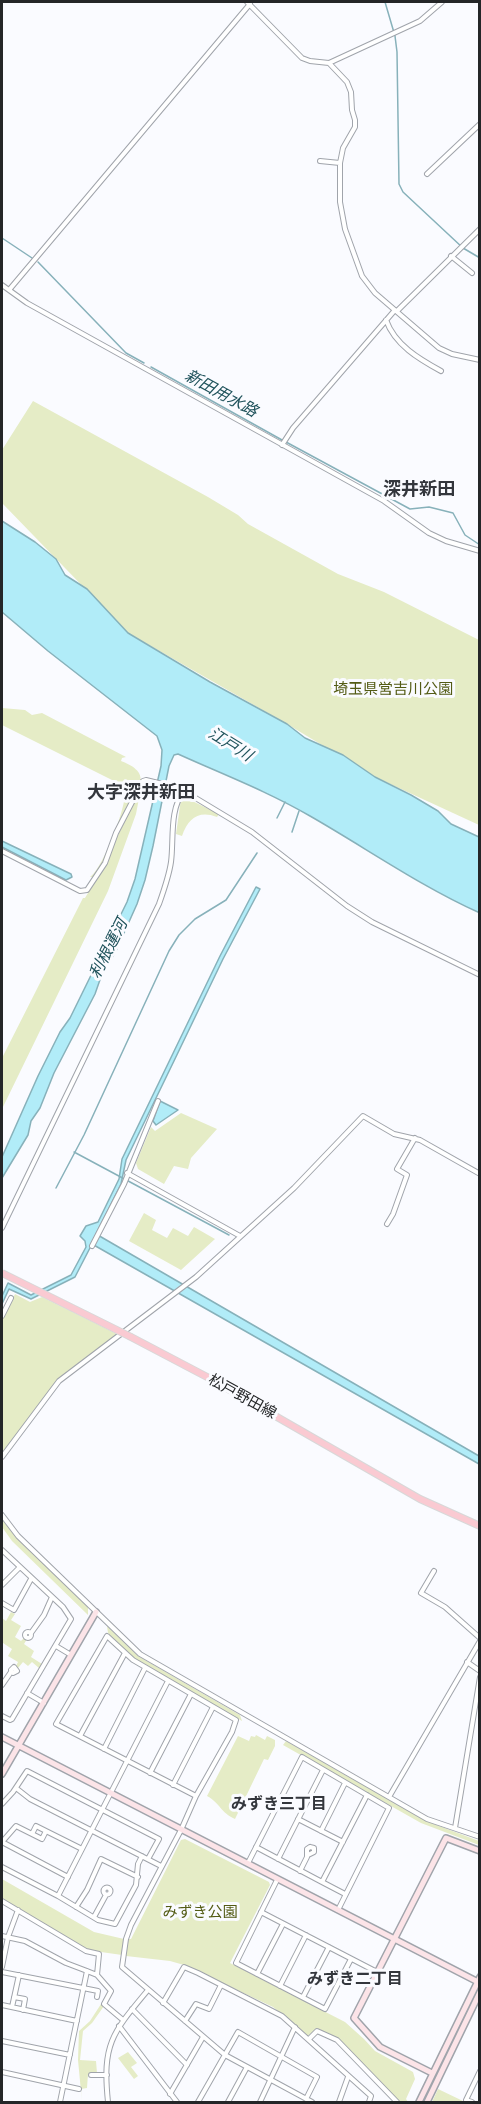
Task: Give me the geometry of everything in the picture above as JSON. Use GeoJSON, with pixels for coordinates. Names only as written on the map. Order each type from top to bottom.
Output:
{"type":"FeatureCollection","features":[{"type":"Feature","properties":{"kind":"main road","name":"松戸野田線"},"geometry":{"type":"LineString","coordinates":[[2,1273],[131,1336],[420,1498],[480,1526]]}},
{"type":"Feature","properties":{"kind":"street"},"geometry":{"type":"LineString","coordinates":[[9,290],[251,3],[305,60],[329,63],[420,21],[442,2]]}},
{"type":"Feature","properties":{"kind":"street"},"geometry":{"type":"LineString","coordinates":[[329,63],[349,87],[352,110],[356,120],[354,131],[343,148],[340,163],[340,202],[351,250],[365,282],[439,348],[452,354],[480,360]]}},
{"type":"Feature","properties":{"kind":"street"},"geometry":{"type":"LineString","coordinates":[[427,174],[480,124]]}},
{"type":"Feature","properties":{"kind":"street"},"geometry":{"type":"LineString","coordinates":[[323,161],[340,163]]}},
{"type":"Feature","properties":{"kind":"street"},"geometry":{"type":"LineString","coordinates":[[282,444],[386,319],[480,229]]}},
{"type":"Feature","properties":{"kind":"street"},"geometry":{"type":"LineString","coordinates":[[451,256],[472,273]]}},
{"type":"Feature","properties":{"kind":"street"},"geometry":{"type":"LineString","coordinates":[[2,285],[27,303],[384,501],[429,533],[446,541],[480,551]]}},
{"type":"Feature","properties":{"kind":"street"},"geometry":{"type":"LineString","coordinates":[[386,319],[390,329],[413,356],[441,371]]}},
{"type":"Feature","properties":{"kind":"street"},"geometry":{"type":"LineString","coordinates":[[2,851],[80,891],[87,891],[105,863],[116,833],[143,781],[150,780],[175,786],[252,832],[347,906],[372,922],[480,975]]}},
{"type":"Feature","properties":{"kind":"street"},"geometry":{"type":"LineString","coordinates":[[2,1228],[159,903],[171,865],[176,812],[180,796],[184,791]]}},
{"type":"Feature","properties":{"kind":"street"},"geometry":{"type":"LineString","coordinates":[[92,1246],[124,1184],[158,1101]]}},
{"type":"Feature","properties":{"kind":"street"},"geometry":{"type":"LineString","coordinates":[[2,1456],[60,1381],[188,1284],[315,1167],[363,1116],[386,1130],[415,1138],[480,1174]]}},
{"type":"Feature","properties":{"kind":"street"},"geometry":{"type":"LineString","coordinates":[[387,1224],[407,1175],[397,1169],[415,1138]]}},
{"type":"Feature","properties":{"kind":"street"},"geometry":{"type":"LineString","coordinates":[[127,1173],[240,1236]]}},
{"type":"Feature","properties":{"kind":"street"},"geometry":{"type":"LineString","coordinates":[[2,1316],[11,1298]]}},
{"type":"Feature","properties":{"kind":"street"},"geometry":{"type":"LineString","coordinates":[[2,1515],[18,1536],[140,1654],[427,1819],[480,1838]]}},
{"type":"Feature","properties":{"kind":"street"},"geometry":{"type":"LineString","coordinates":[[2,1551],[63,1607],[71,1620],[12,1719],[2,1716]]}},
{"type":"Feature","properties":{"kind":"street"},"geometry":{"type":"LineString","coordinates":[[2,1585],[19,1568]]}},
{"type":"Feature","properties":{"kind":"street"},"geometry":{"type":"LineString","coordinates":[[389,1797],[480,1640],[445,1607],[421,1593],[434,1571]]}},
{"type":"Feature","properties":{"kind":"street"},"geometry":{"type":"LineString","coordinates":[[2,1603],[14,1610],[31,1579]]}},
{"type":"Feature","properties":{"kind":"street"},"geometry":{"type":"LineString","coordinates":[[31,1633],[44,1616],[52,1597]]}},
{"type":"Feature","properties":{"kind":"street"},"geometry":{"type":"LineString","coordinates":[[2,1774],[96,1612]]}},
{"type":"Feature","properties":{"kind":"street"},"geometry":{"type":"LineString","coordinates":[[196,1797],[56,1724],[107,1636],[145,1668],[236,1720],[232,1732],[131,1925],[126,1939],[123,1967],[225,2055],[312,2103]]}},
{"type":"Feature","properties":{"kind":"street"},"geometry":{"type":"LineString","coordinates":[[56,1646],[72,1655]]}},
{"type":"Feature","properties":{"kind":"street"},"geometry":{"type":"LineString","coordinates":[[80,1736],[125,1653]]}},
{"type":"Feature","properties":{"kind":"street"},"geometry":{"type":"LineString","coordinates":[[467,1662],[480,1671]]}},
{"type":"Feature","properties":{"kind":"street"},"geometry":{"type":"LineString","coordinates":[[104,1749],[145,1668]]}},
{"type":"Feature","properties":{"kind":"street"},"geometry":{"type":"LineString","coordinates":[[2,1686],[11,1671]]}},
{"type":"Feature","properties":{"kind":"street"},"geometry":{"type":"LineString","coordinates":[[455,1828],[480,1677]]}},
{"type":"Feature","properties":{"kind":"street"},"geometry":{"type":"LineString","coordinates":[[58,1896],[168,1681]]}},
{"type":"Feature","properties":{"kind":"street"},"geometry":{"type":"LineString","coordinates":[[27,1692],[44,1702]]}},
{"type":"Feature","properties":{"kind":"street"},"geometry":{"type":"LineString","coordinates":[[150,1773],[191,1694]]}},
{"type":"Feature","properties":{"kind":"street"},"geometry":{"type":"LineString","coordinates":[[173,1785],[213,1707]]}},
{"type":"Feature","properties":{"kind":"street"},"geometry":{"type":"LineString","coordinates":[[2,1737],[277,1880],[479,1981],[419,2103]]}},
{"type":"Feature","properties":{"kind":"street"},"geometry":{"type":"LineString","coordinates":[[248,1864],[302,1757],[389,1808],[337,1910]]}},
{"type":"Feature","properties":{"kind":"street"},"geometry":{"type":"LineString","coordinates":[[278,1859],[323,1770]]}},
{"type":"Feature","properties":{"kind":"street"},"geometry":{"type":"LineString","coordinates":[[2,1804],[27,1772],[159,1839],[148,1859]]}},
{"type":"Feature","properties":{"kind":"street"},"geometry":{"type":"LineString","coordinates":[[321,1831],[345,1782]]}},
{"type":"Feature","properties":{"kind":"street"},"geometry":{"type":"LineString","coordinates":[[16,1788],[30,1798],[161,1866]]}},
{"type":"Feature","properties":{"kind":"street"},"geometry":{"type":"LineString","coordinates":[[322,1882],[367,1795]]}},
{"type":"Feature","properties":{"kind":"street"},"geometry":{"type":"LineString","coordinates":[[298,1819],[343,1842]]}},
{"type":"Feature","properties":{"kind":"street"},"geometry":{"type":"LineString","coordinates":[[46,1831],[42,1839],[16,1826],[2,1842],[68,1877]]}},
{"type":"Feature","properties":{"kind":"street"},"geometry":{"type":"LineString","coordinates":[[32,1834],[36,1826],[82,1849]]}},
{"type":"Feature","properties":{"kind":"street"},"geometry":{"type":"LineString","coordinates":[[432,2073],[380,2047],[354,2018],[446,1838],[480,1851]]}},
{"type":"Feature","properties":{"kind":"street"},"geometry":{"type":"LineString","coordinates":[[256,1847],[345,1894]]}},
{"type":"Feature","properties":{"kind":"street"},"geometry":{"type":"LineString","coordinates":[[300,1871],[308,1855]]}},
{"type":"Feature","properties":{"kind":"street"},"geometry":{"type":"LineString","coordinates":[[2,1867],[94,1917],[116,1924],[136,1885],[138,1864],[142,1856]]}},
{"type":"Feature","properties":{"kind":"street"},"geometry":{"type":"LineString","coordinates":[[76,1907],[87,1890],[101,1859],[138,1877]]}},
{"type":"Feature","properties":{"kind":"street"},"geometry":{"type":"LineString","coordinates":[[277,1880],[236,1963],[325,2009],[351,1959]]}},
{"type":"Feature","properties":{"kind":"street"},"geometry":{"type":"LineString","coordinates":[[94,1917],[106,1894]]}},
{"type":"Feature","properties":{"kind":"street"},"geometry":{"type":"LineString","coordinates":[[2,1901],[82,1949],[99,1954],[97,1976]]}},
{"type":"Feature","properties":{"kind":"street"},"geometry":{"type":"LineString","coordinates":[[18,1910],[3,1953],[2,1970],[98,1991],[97,1997]]}},
{"type":"Feature","properties":{"kind":"street"},"geometry":{"type":"LineString","coordinates":[[261,1912],[377,1972]]}},
{"type":"Feature","properties":{"kind":"street"},"geometry":{"type":"LineString","coordinates":[[257,1974],[283,1924]]}},
{"type":"Feature","properties":{"kind":"street"},"geometry":{"type":"LineString","coordinates":[[280,1986],[306,1935]]}},
{"type":"Feature","properties":{"kind":"street"},"geometry":{"type":"LineString","coordinates":[[2,1936],[25,1941],[66,1963],[97,1976],[111,1991],[104,2004],[123,2020]]}},
{"type":"Feature","properties":{"kind":"street"},"geometry":{"type":"LineString","coordinates":[[303,1997],[329,1947]]}},
{"type":"Feature","properties":{"kind":"street"},"geometry":{"type":"LineString","coordinates":[[163,2002],[184,1967],[275,2011],[296,2027],[371,2096],[369,2103]]}},
{"type":"Feature","properties":{"kind":"street"},"geometry":{"type":"LineString","coordinates":[[60,2103],[87,1971]]}},
{"type":"Feature","properties":{"kind":"street"},"geometry":{"type":"LineString","coordinates":[[12,2007],[19,1975]]}},
{"type":"Feature","properties":{"kind":"street"},"geometry":{"type":"LineString","coordinates":[[185,2021],[196,2004],[209,2009],[221,1985]]}},
{"type":"Feature","properties":{"kind":"street"},"geometry":{"type":"LineString","coordinates":[[108,2103],[107,2052],[119,2026],[148,1990]]}},
{"type":"Feature","properties":{"kind":"street"},"geometry":{"type":"LineString","coordinates":[[427,2103],[480,1992]]}},
{"type":"Feature","properties":{"kind":"street"},"geometry":{"type":"LineString","coordinates":[[14,1997],[25,1999],[24,2010]]}},
{"type":"Feature","properties":{"kind":"street"},"geometry":{"type":"LineString","coordinates":[[2,2005],[77,2020]]}},
{"type":"Feature","properties":{"kind":"street"},"geometry":{"type":"LineString","coordinates":[[132,2009],[187,2065]]}},
{"type":"Feature","properties":{"kind":"street"},"geometry":{"type":"LineString","coordinates":[[119,2026],[177,2103]]}},
{"type":"Feature","properties":{"kind":"street"},"geometry":{"type":"LineString","coordinates":[[260,2103],[296,2027]]}},
{"type":"Feature","properties":{"kind":"street"},"geometry":{"type":"LineString","coordinates":[[309,2040],[317,2031],[337,2040],[397,2103]]}},
{"type":"Feature","properties":{"kind":"street"},"geometry":{"type":"LineString","coordinates":[[198,2103],[238,2032],[317,2077],[306,2099]]}},
{"type":"Feature","properties":{"kind":"street"},"geometry":{"type":"LineString","coordinates":[[170,2094],[203,2037]]}},
{"type":"Feature","properties":{"kind":"street"},"geometry":{"type":"LineString","coordinates":[[2,2041],[70,2055]]}},
{"type":"Feature","properties":{"kind":"street"},"geometry":{"type":"LineString","coordinates":[[228,2103],[247,2067]]}},
{"type":"Feature","properties":{"kind":"street"},"geometry":{"type":"LineString","coordinates":[[472,2103],[466,2100],[480,2071]]}},
{"type":"Feature","properties":{"kind":"street"},"geometry":{"type":"LineString","coordinates":[[2,2072],[79,2089]]}},
{"type":"Feature","properties":{"kind":"street"},"geometry":{"type":"LineString","coordinates":[[91,2075],[107,2075]]}},
{"type":"Feature","properties":{"kind":"street"},"geometry":{"type":"LineString","coordinates":[[339,2103],[348,2077]]}},
{"type":"Feature","properties":{"kind":"green space","name":"埼玉県営吉川公園"},"geometry":{"type":"Polygon","coordinates":[[[33,401],[208,497],[238,515],[248,524],[338,574],[384,592],[479,640],[479,825],[375,777],[128,633],[2,503],[2,450],[33,401]]]}},
{"type":"Feature","properties":{"kind":"green space"},"geometry":{"type":"Polygon","coordinates":[[[2,708],[25,710],[32,715],[42,713],[126,757],[121,761],[140,775],[140,784],[117,827],[103,862],[93,877],[90,877],[101,863],[121,813],[125,794],[122,785],[2,725],[2,708]]]}},
{"type":"Feature","properties":{"kind":"green space"},"geometry":{"type":"Polygon","coordinates":[[[141,788],[136,814],[108,891],[2,1109],[2,1058],[141,788]]]}},
{"type":"Feature","properties":{"kind":"green space"},"geometry":{"type":"Polygon","coordinates":[[[184,797],[219,814],[217,817],[205,814],[195,817],[187,824],[182,836],[176,834],[181,799],[184,797]]]}},
{"type":"Feature","properties":{"kind":"green space"},"geometry":{"type":"Polygon","coordinates":[[[181,1113],[217,1129],[191,1158],[188,1169],[174,1166],[164,1184],[138,1169],[136,1163],[151,1127],[155,1131],[181,1113]]]}},
{"type":"Feature","properties":{"kind":"green space"},"geometry":{"type":"Polygon","coordinates":[[[144,1213],[156,1220],[152,1230],[167,1238],[173,1228],[188,1236],[194,1227],[215,1239],[181,1270],[129,1241],[144,1213]]]}},
{"type":"Feature","properties":{"kind":"green space"},"geometry":{"type":"Polygon","coordinates":[[[15,1294],[30,1302],[42,1297],[117,1334],[59,1379],[2,1454],[2,1320],[15,1294]]]}},
{"type":"Feature","properties":{"kind":"green space"},"geometry":{"type":"Polygon","coordinates":[[[2,1518],[19,1540],[88,1607],[88,1615],[12,1541],[2,1527],[2,1518]]]}},
{"type":"Feature","properties":{"kind":"green space"},"geometry":{"type":"Polygon","coordinates":[[[11,1612],[15,1614],[11,1620],[21,1626],[15,1637],[21,1641],[25,1637],[27,1639],[24,1644],[34,1651],[31,1657],[42,1664],[39,1668],[32,1662],[28,1666],[23,1662],[18,1668],[16,1666],[18,1662],[8,1656],[12,1649],[2,1644],[2,1618],[6,1621],[11,1612]]]}},
{"type":"Feature","properties":{"kind":"green space"},"geometry":{"type":"Polygon","coordinates":[[[107,1626],[138,1656],[240,1715],[242,1721],[134,1659],[108,1633],[107,1626]]]}},
{"type":"Feature","properties":{"kind":"green space"},"geometry":{"type":"Polygon","coordinates":[[[256,1735],[265,1740],[267,1736],[275,1740],[275,1746],[268,1760],[264,1759],[235,1819],[207,1796],[238,1736],[249,1741],[251,1736],[256,1735]]]}},
{"type":"Feature","properties":{"kind":"green space"},"geometry":{"type":"Polygon","coordinates":[[[286,1741],[426,1821],[479,1841],[479,1845],[421,1823],[283,1745],[286,1741]]]}},
{"type":"Feature","properties":{"kind":"green space","name":"みずき公園"},"geometry":{"type":"Polygon","coordinates":[[[185,1839],[269,1882],[270,1885],[230,1963],[345,2022],[375,2051],[413,2072],[415,2079],[406,2099],[408,2102],[400,2102],[338,2039],[317,2028],[308,2036],[273,2007],[184,1965],[170,1961],[126,1956],[128,1939],[131,1939],[181,1840],[185,1839]]]}},
{"type":"Feature","properties":{"kind":"green space"},"geometry":{"type":"Polygon","coordinates":[[[2,1879],[94,1932],[124,1939],[122,1955],[87,1950],[2,1899],[2,1879]]]}},
{"type":"Feature","properties":{"kind":"green space"},"geometry":{"type":"Polygon","coordinates":[[[101,2004],[104,2006],[83,2031],[80,2060],[96,2061],[97,2073],[88,2074],[87,2088],[81,2089],[82,2102],[78,2060],[79,2031],[90,2021],[101,2004]]]}},
{"type":"Feature","properties":{"kind":"green space"},"geometry":{"type":"Polygon","coordinates":[[[128,2052],[137,2063],[131,2067],[138,2076],[134,2079],[118,2058],[128,2052]]]}},
{"type":"Feature","properties":{"kind":"green space"},"geometry":{"type":"Polygon","coordinates":[[[438,2089],[463,2101],[467,2102],[432,2102],[438,2089]]]}},
{"type":"Feature","properties":{"kind":"water"},"geometry":{"type":"Polygon","coordinates":[[[2,521],[35,542],[56,559],[65,575],[87,589],[128,633],[287,724],[305,738],[343,755],[375,777],[411,795],[438,811],[451,824],[479,837],[480,913],[415,879],[294,807],[178,754],[174,755],[169,766],[153,846],[137,904],[116,951],[102,974],[95,994],[54,1073],[40,1108],[31,1121],[28,1135],[2,1178],[2,1157],[38,1076],[60,1032],[70,1018],[127,902],[135,879],[161,766],[162,750],[157,736],[2,612],[2,521]]]}},
{"type":"Feature","properties":{"kind":"water"},"geometry":{"type":"Polygon","coordinates":[[[2,841],[71,874],[72,877],[66,880],[2,847],[2,841]]]}},
{"type":"Feature","properties":{"kind":"water"},"geometry":{"type":"Polygon","coordinates":[[[256,887],[260,889],[223,959],[126,1160],[121,1184],[96,1234],[479,1456],[479,1464],[92,1244],[75,1277],[31,1299],[9,1289],[2,1304],[2,1296],[8,1283],[31,1295],[71,1275],[86,1247],[85,1241],[80,1236],[86,1226],[98,1222],[119,1179],[122,1159],[220,956],[256,887]]]}},
{"type":"Feature","properties":{"kind":"water"},"geometry":{"type":"Polygon","coordinates":[[[160,1101],[178,1110],[156,1125],[153,1121],[160,1101]]]}},
{"type":"Feature","properties":{"kind":"waterway"},"geometry":{"type":"LineString","coordinates":[[385,2],[397,52],[399,184],[403,192],[463,248],[480,258]]}},
{"type":"Feature","properties":{"kind":"waterway","name":"新田用水路"},"geometry":{"type":"LineString","coordinates":[[2,238],[32,258]]}},
{"type":"Feature","properties":{"kind":"waterway","name":"新田用水路"},"geometry":{"type":"LineString","coordinates":[[38,262],[126,353],[144,363]]}},
{"type":"Feature","properties":{"kind":"waterway","name":"新田用水路"},"geometry":{"type":"LineString","coordinates":[[151,367],[282,440]]}},
{"type":"Feature","properties":{"kind":"waterway","name":"新田用水路"},"geometry":{"type":"LineString","coordinates":[[286,442],[410,509],[429,507],[453,513],[465,535],[480,545]]}},
{"type":"Feature","properties":{"kind":"waterway"},"geometry":{"type":"LineString","coordinates":[[277,818],[285,802]]}},
{"type":"Feature","properties":{"kind":"waterway"},"geometry":{"type":"LineString","coordinates":[[292,832],[299,811]]}},
{"type":"Feature","properties":{"kind":"waterway"},"geometry":{"type":"LineString","coordinates":[[56,1188],[84,1135],[169,951],[179,935],[195,919],[226,900],[257,853]]}},
{"type":"Feature","properties":{"kind":"waterway"},"geometry":{"type":"LineString","coordinates":[[74,1152],[229,1235]]}},
{"type":"Feature","properties":{"kind":"district","name":"深井新田"},"geometry":{"type":"Point","coordinates":[419,490]}},
{"type":"Feature","properties":{"kind":"district","name":"大字深井新田"},"geometry":{"type":"Point","coordinates":[141,793]}},
{"type":"Feature","properties":{"kind":"district","name":"みずき三丁目"},"geometry":{"type":"Point","coordinates":[279,1805]}},
{"type":"Feature","properties":{"kind":"district","name":"みずき二丁目"},"geometry":{"type":"Point","coordinates":[355,1980]}},
{"type":"Feature","properties":{"kind":"water label","name":"江戸川"},"geometry":{"type":"Point","coordinates":[230,745]}},
{"type":"Feature","properties":{"kind":"water label","name":"利根運河"},"geometry":{"type":"Point","coordinates":[109,949]}}]}
